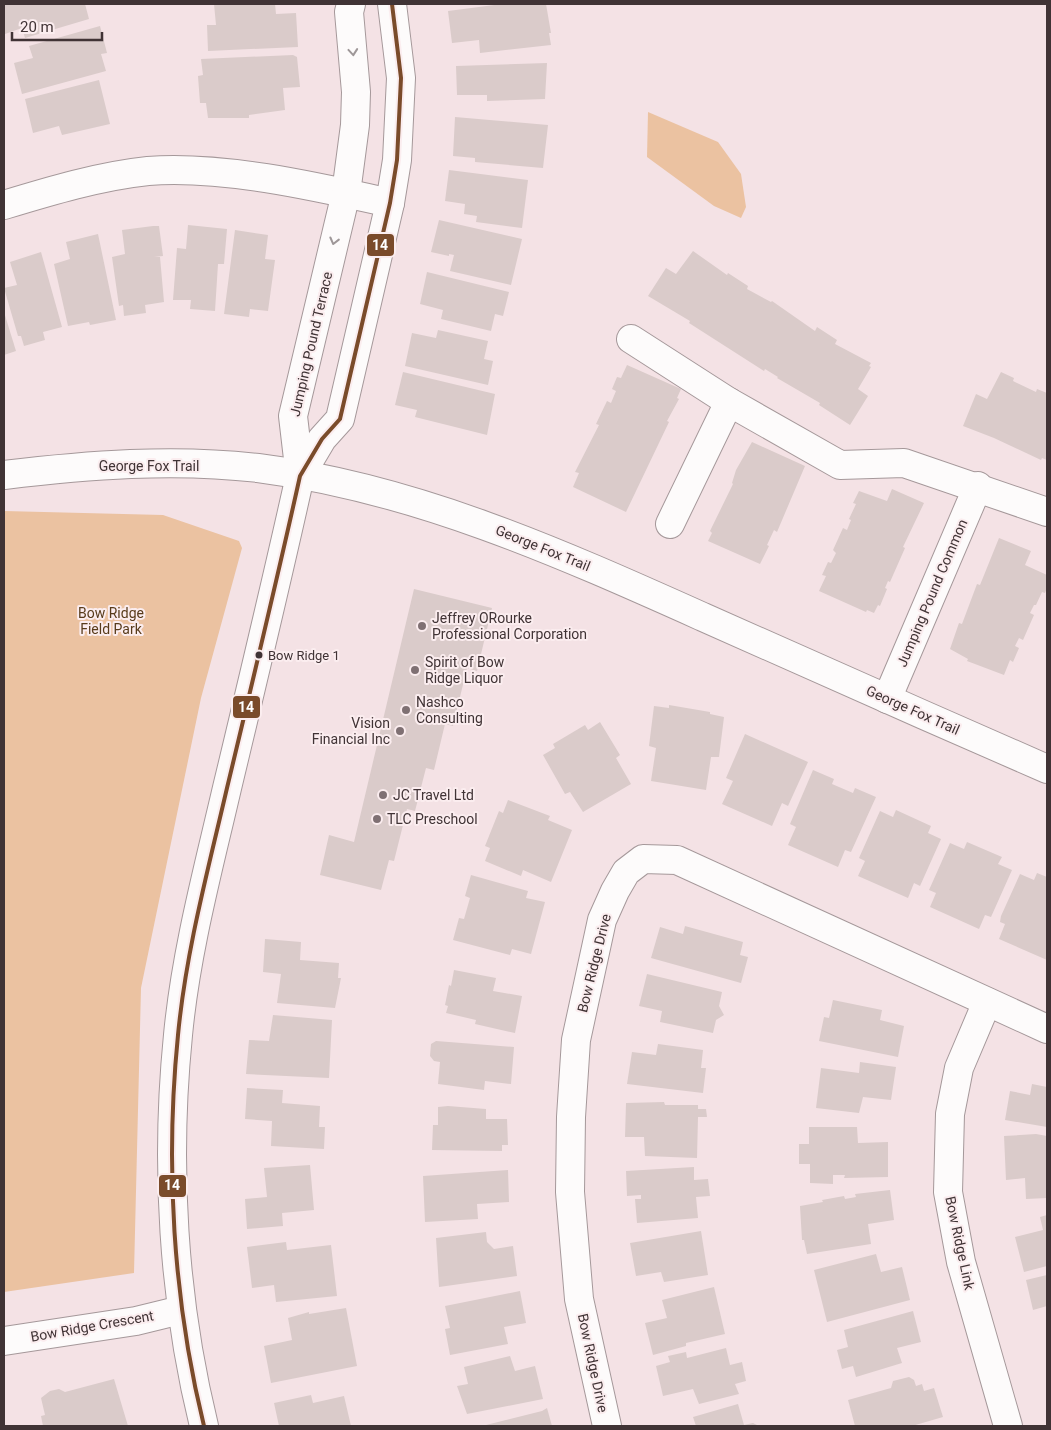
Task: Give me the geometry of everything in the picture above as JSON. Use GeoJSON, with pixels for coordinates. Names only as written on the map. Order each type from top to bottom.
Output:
{"type":"FeatureCollection","features":[{"type":"Feature","properties":{"kind":"street","name":"Jumping Pound Terrace"},"geometry":{"type":"LineString","coordinates":[[300,476],[293,416],[346,193],[355,125],[356,92],[349,12],[352,4]]}},
{"type":"Feature","properties":{"kind":"street"},"geometry":{"type":"LineString","coordinates":[[204,1426],[181,1310],[175,1239],[172,1147],[178,1035],[195,924],[300,476],[322,440],[340,419],[390,204],[400,127],[401,78],[392,4]]}},
{"type":"Feature","properties":{"kind":"street"},"geometry":{"type":"LineString","coordinates":[[4,206],[111,177],[173,170],[218,173],[346,193],[390,204]]}},
{"type":"Feature","properties":{"kind":"street"},"geometry":{"type":"LineString","coordinates":[[631,339],[729,402],[840,465],[904,463],[978,486],[1047,512]]}},
{"type":"Feature","properties":{"kind":"street"},"geometry":{"type":"LineString","coordinates":[[670,524],[729,402]]}},
{"type":"Feature","properties":{"kind":"street","name":"George Fox Trail"},"geometry":{"type":"LineString","coordinates":[[4,475],[85,466],[141,464],[257,468],[380,493],[508,533],[559,553],[1047,770]]}},
{"type":"Feature","properties":{"kind":"street","name":"Jumping Pound Common"},"geometry":{"type":"LineString","coordinates":[[887,699],[978,486]]}},
{"type":"Feature","properties":{"kind":"street","name":"Bow Ridge Drive"},"geometry":{"type":"LineString","coordinates":[[607,1426],[579,1299],[570,1192],[571,1117],[576,1040],[586,988],[602,920],[626,872],[643,859],[677,860],[1047,1029]]}},
{"type":"Feature","properties":{"kind":"street","name":"Bow Ridge Link"},"geometry":{"type":"LineString","coordinates":[[987,1002],[959,1068],[952,1105],[948,1192],[961,1262],[1008,1426]]}},
{"type":"Feature","properties":{"kind":"street","name":"Bow Ridge Crescent"},"geometry":{"type":"LineString","coordinates":[[4,1340],[136,1320],[181,1310]]}},
{"type":"Feature","properties":{"kind":"green space"},"geometry":{"type":"Polygon","coordinates":[[[648,112],[718,142],[741,174],[746,207],[741,218],[714,206],[647,157],[648,112]]]}},
{"type":"Feature","properties":{"kind":"green space","name":"Bow Ridge Field Park"},"geometry":{"type":"Polygon","coordinates":[[[4,511],[163,515],[239,541],[242,548],[201,698],[141,988],[134,1273],[4,1292],[4,511]]]}},
{"type":"Feature","properties":{"kind":"building"},"geometry":{"type":"Polygon","coordinates":[[[4,4],[85,4],[89,19],[25,38],[22,28],[5,34],[4,4]]]}},
{"type":"Feature","properties":{"kind":"building"},"geometry":{"type":"Polygon","coordinates":[[[214,4],[275,4],[276,14],[296,13],[298,47],[208,51],[207,25],[216,25],[214,4]]]}},
{"type":"Feature","properties":{"kind":"building"},"geometry":{"type":"Polygon","coordinates":[[[502,4],[546,4],[551,45],[480,53],[479,40],[452,43],[448,11],[502,4]]]}},
{"type":"Feature","properties":{"kind":"building"},"geometry":{"type":"Polygon","coordinates":[[[100,26],[107,53],[101,54],[106,71],[22,94],[14,63],[33,58],[29,46],[100,26]]]}},
{"type":"Feature","properties":{"kind":"building"},"geometry":{"type":"Polygon","coordinates":[[[293,55],[297,57],[300,87],[283,88],[285,110],[249,115],[249,118],[208,118],[206,103],[200,103],[198,76],[203,75],[201,59],[293,55]]]}},
{"type":"Feature","properties":{"kind":"building"},"geometry":{"type":"Polygon","coordinates":[[[547,63],[545,99],[487,101],[487,95],[457,95],[456,66],[547,63]]]}},
{"type":"Feature","properties":{"kind":"building"},"geometry":{"type":"Polygon","coordinates":[[[99,80],[110,124],[62,135],[59,126],[33,133],[25,99],[99,80]]]}},
{"type":"Feature","properties":{"kind":"building"},"geometry":{"type":"Polygon","coordinates":[[[455,117],[548,125],[543,168],[475,162],[475,158],[453,156],[455,117]]]}},
{"type":"Feature","properties":{"kind":"building"},"geometry":{"type":"Polygon","coordinates":[[[449,170],[528,180],[522,228],[476,222],[477,216],[464,214],[465,204],[445,201],[449,170]]]}},
{"type":"Feature","properties":{"kind":"building"},"geometry":{"type":"Polygon","coordinates":[[[439,220],[522,239],[511,285],[450,271],[454,255],[449,254],[449,256],[431,252],[439,220]]]}},
{"type":"Feature","properties":{"kind":"building"},"geometry":{"type":"Polygon","coordinates":[[[188,225],[227,229],[224,264],[218,264],[215,311],[190,309],[191,300],[173,300],[177,248],[186,249],[188,225]]]}},
{"type":"Feature","properties":{"kind":"building"},"geometry":{"type":"Polygon","coordinates":[[[159,226],[163,256],[154,257],[160,257],[164,302],[145,305],[146,313],[124,316],[123,305],[119,306],[112,257],[125,254],[122,230],[159,226]]]}},
{"type":"Feature","properties":{"kind":"building"},"geometry":{"type":"Polygon","coordinates":[[[235,230],[268,235],[265,259],[275,260],[268,311],[250,309],[249,317],[224,314],[235,230]]]}},
{"type":"Feature","properties":{"kind":"building"},"geometry":{"type":"Polygon","coordinates":[[[98,234],[116,320],[90,325],[89,322],[68,326],[54,264],[70,259],[66,242],[98,234]]]}},
{"type":"Feature","properties":{"kind":"building"},"geometry":{"type":"Polygon","coordinates":[[[693,251],[727,275],[728,273],[748,286],[747,289],[772,301],[815,331],[817,327],[837,340],[835,344],[871,363],[869,366],[871,367],[858,389],[868,396],[850,425],[819,405],[820,403],[765,369],[764,371],[689,323],[690,321],[648,296],[666,268],[676,274],[693,251]]]}},
{"type":"Feature","properties":{"kind":"building"},"geometry":{"type":"Polygon","coordinates":[[[41,252],[62,327],[43,332],[45,340],[24,346],[21,336],[18,336],[4,288],[17,285],[10,262],[41,252]]]}},
{"type":"Feature","properties":{"kind":"building"},"geometry":{"type":"Polygon","coordinates":[[[427,272],[509,292],[503,316],[495,314],[491,331],[441,319],[443,310],[420,304],[427,272]]]}},
{"type":"Feature","properties":{"kind":"building"},"geometry":{"type":"Polygon","coordinates":[[[4,312],[16,351],[4,355],[4,312]]]}},
{"type":"Feature","properties":{"kind":"building"},"geometry":{"type":"Polygon","coordinates":[[[438,330],[488,341],[484,359],[493,361],[488,385],[405,366],[412,333],[436,338],[438,330]]]}},
{"type":"Feature","properties":{"kind":"building"},"geometry":{"type":"Polygon","coordinates":[[[627,365],[681,389],[677,398],[679,399],[667,421],[669,422],[626,512],[573,487],[579,473],[575,472],[599,425],[596,424],[607,401],[611,403],[616,391],[612,389],[617,377],[621,378],[627,365]]]}},
{"type":"Feature","properties":{"kind":"building"},"geometry":{"type":"Polygon","coordinates":[[[403,372],[495,394],[487,435],[415,417],[417,410],[395,405],[403,372]]]}},
{"type":"Feature","properties":{"kind":"building"},"geometry":{"type":"Polygon","coordinates":[[[1001,372],[1014,378],[1013,381],[1036,392],[1037,389],[1047,393],[1047,460],[1042,458],[1041,460],[963,426],[976,394],[987,399],[1001,372]]]}},
{"type":"Feature","properties":{"kind":"building"},"geometry":{"type":"Polygon","coordinates":[[[752,442],[805,466],[777,532],[774,530],[760,564],[708,541],[712,533],[710,531],[733,484],[736,470],[752,442]]]}},
{"type":"Feature","properties":{"kind":"building"},"geometry":{"type":"Polygon","coordinates":[[[892,489],[924,503],[903,547],[905,548],[890,582],[888,581],[885,588],[887,589],[880,606],[878,605],[874,613],[867,610],[866,612],[819,591],[826,576],[822,575],[828,562],[831,563],[836,553],[833,550],[843,528],[847,530],[851,520],[849,519],[856,504],[853,503],[859,491],[887,501],[892,489]]]}},
{"type":"Feature","properties":{"kind":"building"},"geometry":{"type":"Polygon","coordinates":[[[999,538],[1031,551],[1025,565],[1047,575],[1045,593],[1042,592],[1030,613],[1034,615],[1023,640],[1019,638],[1015,646],[1019,648],[1013,662],[1010,660],[1004,675],[967,661],[968,659],[950,649],[959,623],[962,624],[977,584],[980,585],[999,538]]]}},
{"type":"Feature","properties":{"kind":"building"},"geometry":{"type":"Polygon","coordinates":[[[414,589],[492,608],[477,671],[467,668],[453,726],[445,724],[434,770],[426,768],[415,811],[407,809],[394,861],[389,860],[381,890],[320,875],[329,835],[354,842],[414,589]]]}},
{"type":"Feature","properties":{"kind":"building"},"geometry":{"type":"Polygon","coordinates":[[[669,705],[710,712],[710,714],[724,717],[719,757],[711,757],[706,790],[651,781],[656,748],[649,746],[654,706],[669,708],[669,705]]]}},
{"type":"Feature","properties":{"kind":"building"},"geometry":{"type":"Polygon","coordinates":[[[600,722],[620,755],[616,758],[631,784],[583,812],[570,792],[565,794],[543,755],[555,748],[553,744],[585,725],[588,730],[600,722]]]}},
{"type":"Feature","properties":{"kind":"building"},"geometry":{"type":"Polygon","coordinates":[[[745,734],[808,762],[788,806],[782,803],[772,826],[722,804],[733,781],[726,778],[745,734]]]}},
{"type":"Feature","properties":{"kind":"building"},"geometry":{"type":"Polygon","coordinates":[[[813,770],[834,779],[832,784],[853,793],[855,788],[876,797],[851,852],[845,850],[838,867],[788,845],[796,827],[790,824],[813,770]]]}},
{"type":"Feature","properties":{"kind":"building"},"geometry":{"type":"Polygon","coordinates":[[[508,800],[550,816],[548,820],[572,830],[551,882],[523,870],[521,876],[485,861],[490,848],[485,846],[499,811],[503,813],[508,800]]]}},
{"type":"Feature","properties":{"kind":"building"},"geometry":{"type":"Polygon","coordinates":[[[896,810],[931,826],[928,833],[941,839],[920,886],[914,883],[908,898],[858,876],[865,861],[859,858],[880,811],[893,817],[896,810]]]}},
{"type":"Feature","properties":{"kind":"building"},"geometry":{"type":"Polygon","coordinates":[[[967,842],[1002,857],[998,864],[1012,870],[991,917],[985,915],[979,929],[930,907],[936,893],[929,890],[950,843],[964,849],[967,842]]]}},
{"type":"Feature","properties":{"kind":"building"},"geometry":{"type":"Polygon","coordinates":[[[1037,873],[1047,877],[1047,960],[999,939],[1005,924],[1000,922],[1001,916],[1020,874],[1034,880],[1037,873]]]}},
{"type":"Feature","properties":{"kind":"building"},"geometry":{"type":"Polygon","coordinates":[[[471,875],[528,891],[526,898],[545,902],[531,954],[512,949],[510,955],[453,940],[459,918],[464,919],[470,898],[465,896],[471,875]]]}},
{"type":"Feature","properties":{"kind":"building"},"geometry":{"type":"Polygon","coordinates":[[[685,926],[743,942],[740,955],[748,957],[741,983],[651,958],[660,927],[683,934],[685,926]]]}},
{"type":"Feature","properties":{"kind":"building"},"geometry":{"type":"Polygon","coordinates":[[[265,939],[301,942],[300,960],[339,963],[338,978],[341,978],[335,1008],[277,1003],[281,974],[263,972],[265,939]]]}},
{"type":"Feature","properties":{"kind":"building"},"geometry":{"type":"Polygon","coordinates":[[[454,970],[496,978],[493,991],[522,996],[515,1033],[475,1024],[476,1020],[446,1013],[448,1006],[445,1005],[454,970]]]}},
{"type":"Feature","properties":{"kind":"building"},"geometry":{"type":"Polygon","coordinates":[[[647,974],[722,992],[719,1006],[724,1015],[716,1020],[713,1033],[660,1022],[662,1011],[639,1006],[647,974]]]}},
{"type":"Feature","properties":{"kind":"building"},"geometry":{"type":"Polygon","coordinates":[[[833,1000],[882,1010],[880,1020],[904,1026],[898,1057],[819,1041],[824,1017],[829,1018],[833,1000]]]}},
{"type":"Feature","properties":{"kind":"building"},"geometry":{"type":"Polygon","coordinates":[[[273,1015],[332,1020],[329,1078],[246,1074],[249,1040],[269,1041],[273,1015]]]}},
{"type":"Feature","properties":{"kind":"building"},"geometry":{"type":"Polygon","coordinates":[[[436,1041],[514,1047],[511,1084],[485,1081],[484,1090],[438,1084],[440,1062],[434,1061],[430,1056],[431,1044],[436,1041]]]}},
{"type":"Feature","properties":{"kind":"building"},"geometry":{"type":"Polygon","coordinates":[[[658,1044],[703,1050],[701,1068],[706,1068],[703,1093],[627,1084],[632,1052],[656,1055],[658,1044]]]}},
{"type":"Feature","properties":{"kind":"building"},"geometry":{"type":"Polygon","coordinates":[[[860,1062],[896,1067],[891,1100],[863,1097],[859,1113],[816,1108],[821,1068],[859,1073],[860,1062]]]}},
{"type":"Feature","properties":{"kind":"building"},"geometry":{"type":"Polygon","coordinates":[[[1032,1084],[1047,1087],[1047,1127],[1005,1120],[1010,1091],[1030,1095],[1032,1084]]]}},
{"type":"Feature","properties":{"kind":"building"},"geometry":{"type":"Polygon","coordinates":[[[247,1088],[283,1090],[282,1103],[320,1106],[319,1127],[325,1127],[324,1149],[271,1146],[272,1121],[245,1119],[247,1088]]]}},
{"type":"Feature","properties":{"kind":"building"},"geometry":{"type":"Polygon","coordinates":[[[664,1102],[665,1105],[698,1105],[698,1109],[706,1109],[707,1117],[698,1117],[697,1158],[645,1156],[644,1137],[625,1137],[626,1103],[664,1102]]]}},
{"type":"Feature","properties":{"kind":"building"},"geometry":{"type":"Polygon","coordinates":[[[438,1107],[486,1109],[486,1119],[507,1119],[508,1145],[502,1145],[502,1151],[432,1150],[433,1125],[438,1125],[438,1107]]]}},
{"type":"Feature","properties":{"kind":"building"},"geometry":{"type":"Polygon","coordinates":[[[809,1127],[857,1127],[858,1143],[888,1142],[888,1177],[844,1178],[845,1175],[833,1175],[833,1184],[810,1183],[810,1164],[799,1164],[799,1144],[809,1144],[809,1127]]]}},
{"type":"Feature","properties":{"kind":"building"},"geometry":{"type":"Polygon","coordinates":[[[1036,1134],[1047,1136],[1047,1198],[1026,1199],[1025,1178],[1006,1180],[1004,1136],[1036,1134]]]}},
{"type":"Feature","properties":{"kind":"building"},"geometry":{"type":"Polygon","coordinates":[[[310,1165],[314,1210],[282,1213],[283,1226],[247,1229],[245,1199],[267,1197],[264,1168],[310,1165]]]}},
{"type":"Feature","properties":{"kind":"building"},"geometry":{"type":"Polygon","coordinates":[[[694,1167],[694,1180],[708,1179],[710,1196],[696,1197],[698,1218],[637,1223],[635,1199],[641,1199],[641,1195],[627,1196],[626,1171],[694,1167]]]}},
{"type":"Feature","properties":{"kind":"building"},"geometry":{"type":"Polygon","coordinates":[[[508,1170],[509,1202],[477,1204],[478,1219],[425,1222],[423,1176],[508,1170]]]}},
{"type":"Feature","properties":{"kind":"building"},"geometry":{"type":"Polygon","coordinates":[[[890,1190],[894,1220],[868,1224],[871,1244],[807,1254],[804,1240],[802,1240],[800,1206],[844,1196],[845,1199],[856,1197],[855,1194],[890,1190]]]}},
{"type":"Feature","properties":{"kind":"building"},"geometry":{"type":"Polygon","coordinates":[[[1047,1215],[1047,1266],[1024,1272],[1015,1237],[1043,1230],[1040,1217],[1047,1215]]]}},
{"type":"Feature","properties":{"kind":"building"},"geometry":{"type":"Polygon","coordinates":[[[701,1231],[708,1275],[664,1282],[661,1272],[636,1276],[630,1243],[701,1231]]]}},
{"type":"Feature","properties":{"kind":"building"},"geometry":{"type":"Polygon","coordinates":[[[486,1232],[487,1242],[494,1249],[513,1246],[517,1276],[439,1287],[436,1238],[486,1232]]]}},
{"type":"Feature","properties":{"kind":"building"},"geometry":{"type":"Polygon","coordinates":[[[286,1242],[287,1250],[331,1245],[337,1296],[276,1302],[274,1285],[252,1288],[247,1247],[286,1242]]]}},
{"type":"Feature","properties":{"kind":"building"},"geometry":{"type":"Polygon","coordinates":[[[876,1254],[881,1272],[902,1267],[910,1300],[827,1322],[814,1270],[876,1254]]]}},
{"type":"Feature","properties":{"kind":"building"},"geometry":{"type":"Polygon","coordinates":[[[1047,1275],[1047,1306],[1033,1310],[1026,1280],[1047,1275]]]}},
{"type":"Feature","properties":{"kind":"building"},"geometry":{"type":"Polygon","coordinates":[[[714,1287],[725,1334],[686,1343],[686,1346],[653,1355],[645,1323],[667,1318],[662,1300],[714,1287]]]}},
{"type":"Feature","properties":{"kind":"building"},"geometry":{"type":"Polygon","coordinates":[[[520,1291],[526,1323],[504,1327],[508,1344],[450,1355],[445,1329],[450,1328],[445,1306],[520,1291]]]}},
{"type":"Feature","properties":{"kind":"building"},"geometry":{"type":"Polygon","coordinates":[[[346,1308],[357,1366],[271,1383],[264,1346],[292,1340],[288,1318],[309,1312],[309,1314],[346,1308]]]}},
{"type":"Feature","properties":{"kind":"building"},"geometry":{"type":"Polygon","coordinates":[[[913,1311],[921,1342],[897,1348],[902,1363],[856,1377],[853,1366],[842,1369],[837,1350],[848,1347],[844,1330],[913,1311]]]}},
{"type":"Feature","properties":{"kind":"building"},"geometry":{"type":"Polygon","coordinates":[[[726,1348],[730,1365],[742,1362],[746,1381],[735,1384],[739,1394],[699,1404],[693,1389],[663,1396],[656,1366],[670,1362],[668,1356],[686,1352],[687,1358],[726,1348]]]}},
{"type":"Feature","properties":{"kind":"building"},"geometry":{"type":"Polygon","coordinates":[[[510,1356],[515,1371],[535,1366],[543,1399],[467,1414],[457,1386],[468,1384],[464,1367],[510,1356]]]}},
{"type":"Feature","properties":{"kind":"building"},"geometry":{"type":"Polygon","coordinates":[[[909,1377],[914,1380],[916,1386],[922,1384],[924,1391],[934,1388],[943,1417],[912,1426],[855,1426],[848,1400],[891,1388],[893,1381],[909,1377]]]}},
{"type":"Feature","properties":{"kind":"building"},"geometry":{"type":"Polygon","coordinates":[[[114,1379],[128,1426],[43,1426],[41,1416],[45,1415],[41,1398],[50,1391],[59,1389],[65,1392],[114,1379]]]}},
{"type":"Feature","properties":{"kind":"building"},"geometry":{"type":"Polygon","coordinates":[[[311,1395],[313,1403],[344,1396],[351,1426],[279,1426],[274,1403],[311,1395]]]}},
{"type":"Feature","properties":{"kind":"building"},"geometry":{"type":"Polygon","coordinates":[[[738,1404],[744,1425],[753,1423],[759,1426],[696,1426],[693,1417],[738,1404]]]}},
{"type":"Feature","properties":{"kind":"building"},"geometry":{"type":"Polygon","coordinates":[[[547,1408],[552,1426],[482,1426],[542,1411],[547,1408]]]}},
{"type":"Feature","properties":{"kind":"transit line","name":"14"},"geometry":{"type":"LineString","coordinates":[[204,1426],[185,1330],[179,1281],[172,1183],[174,1084],[186,972],[205,880],[300,476],[322,439],[340,419],[390,203],[397,160],[401,78],[392,4]]}},
{"type":"Feature","properties":{"kind":"place","name":"Jeffrey ORourke Professional Corporation"},"geometry":{"type":"Point","coordinates":[422,626]}},
{"type":"Feature","properties":{"kind":"place","name":"Bow Ridge 1"},"geometry":{"type":"Point","coordinates":[259,655]}},
{"type":"Feature","properties":{"kind":"place","name":"Spirit of Bow Ridge Liquor"},"geometry":{"type":"Point","coordinates":[415,670]}},
{"type":"Feature","properties":{"kind":"place","name":"Nashco Consulting"},"geometry":{"type":"Point","coordinates":[406,710]}},
{"type":"Feature","properties":{"kind":"place","name":"Vision Financial Inc"},"geometry":{"type":"Point","coordinates":[400,731]}},
{"type":"Feature","properties":{"kind":"place","name":"JC Travel Ltd"},"geometry":{"type":"Point","coordinates":[383,795]}},
{"type":"Feature","properties":{"kind":"place","name":"TLC Preschool"},"geometry":{"type":"Point","coordinates":[377,819]}}]}
